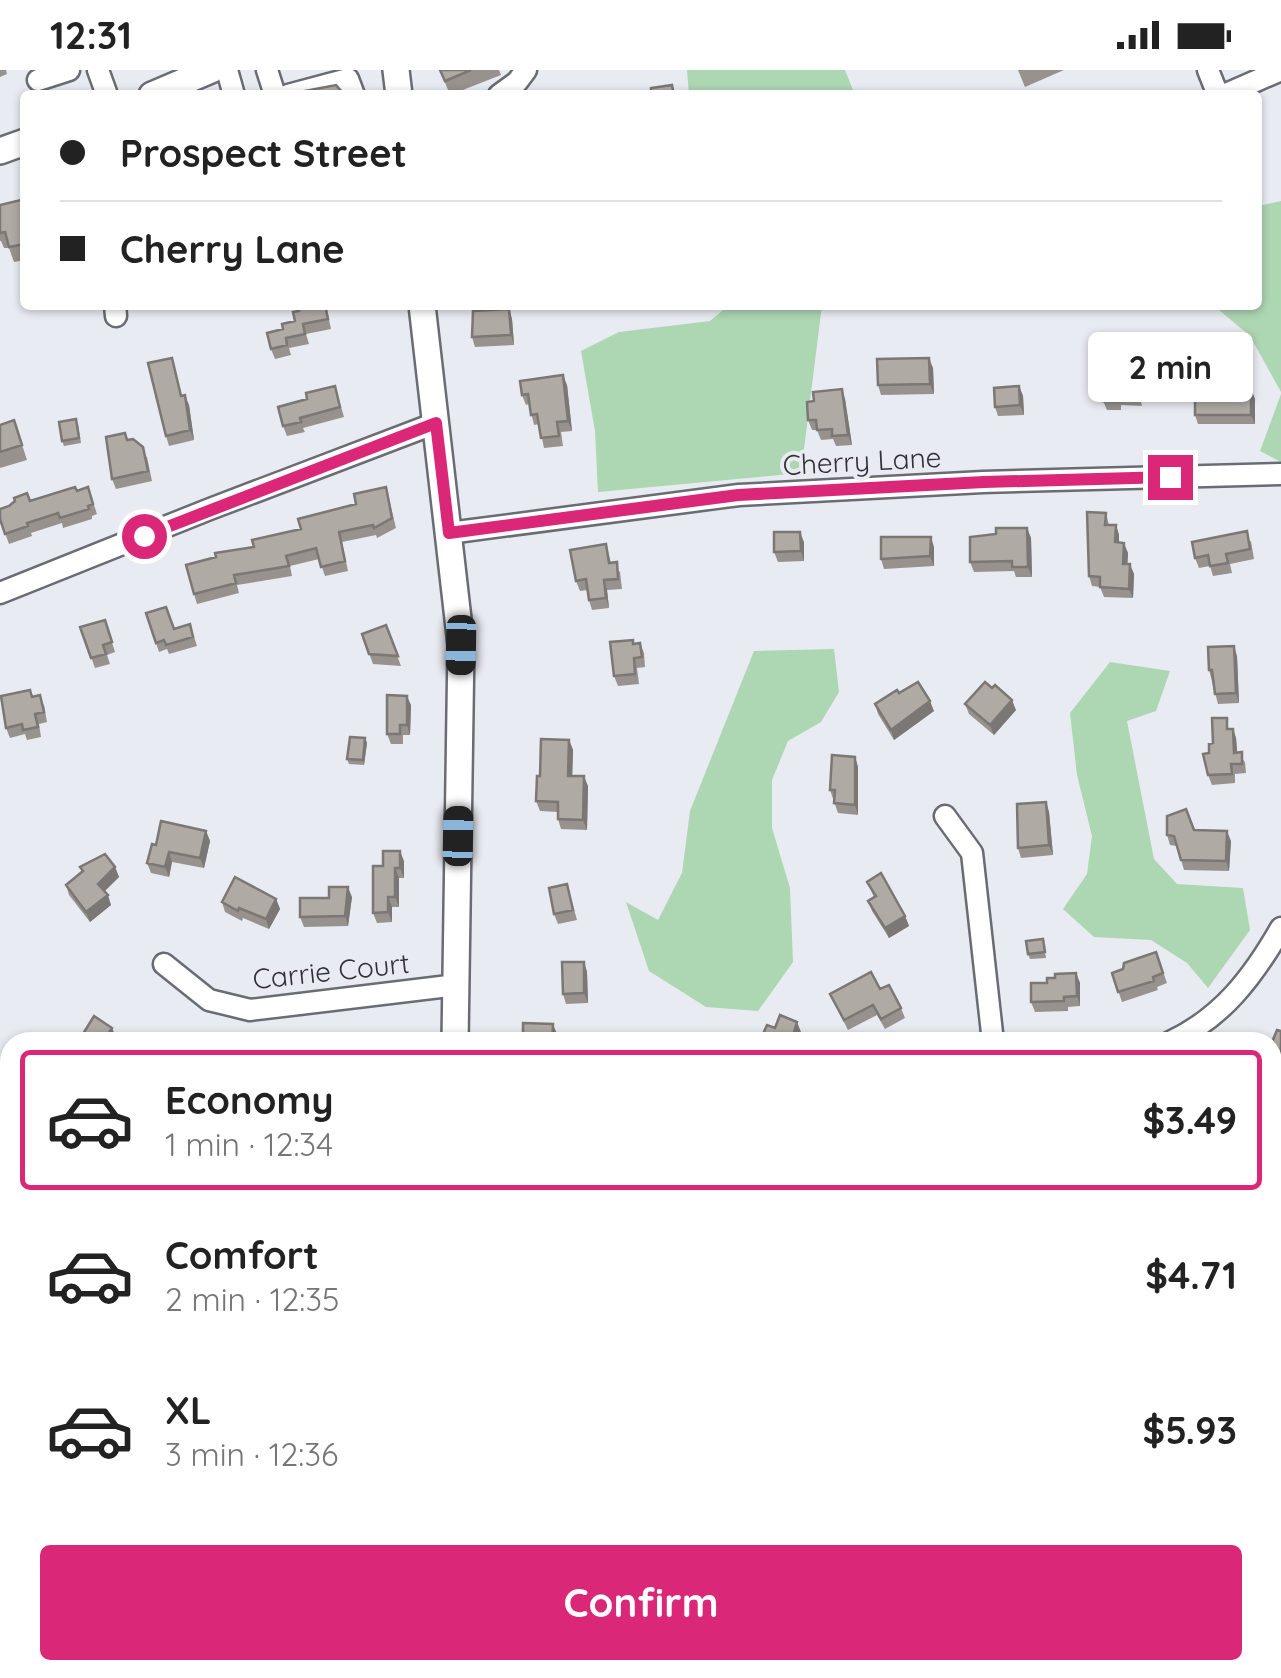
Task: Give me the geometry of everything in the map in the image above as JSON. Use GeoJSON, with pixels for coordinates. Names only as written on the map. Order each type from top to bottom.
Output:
{"type":"FeatureCollection","features":[{"type":"Feature","properties":{"kind":"main road"},"geometry":{"type":"LineString","coordinates":[[164,90],[211,70]]}},
{"type":"Feature","properties":{"kind":"main road"},"geometry":{"type":"LineString","coordinates":[[423,310],[461,645],[455,1032]]}},
{"type":"Feature","properties":{"kind":"street"},"geometry":{"type":"LineString","coordinates":[[39,82],[69,70]]}},
{"type":"Feature","properties":{"kind":"street"},"geometry":{"type":"LineString","coordinates":[[506,90],[526,70]]}},
{"type":"Feature","properties":{"kind":"street"},"geometry":{"type":"LineString","coordinates":[[1233,90],[1281,70]]}},
{"type":"Feature","properties":{"kind":"street"},"geometry":{"type":"LineString","coordinates":[[306,90],[348,78],[352,90]]}},
{"type":"Feature","properties":{"kind":"street"},"geometry":{"type":"LineString","coordinates":[[0,594],[436,423]]}},
{"type":"Feature","properties":{"kind":"street","name":"Cherry Lane"},"geometry":{"type":"LineString","coordinates":[[449,533],[738,495],[984,482],[1281,474]]}},
{"type":"Feature","properties":{"kind":"street"},"geometry":{"type":"LineString","coordinates":[[945,816],[972,853],[992,1032]]}},
{"type":"Feature","properties":{"kind":"street"},"geometry":{"type":"LineString","coordinates":[[1194,1032],[1225,1007],[1258,969],[1281,928]]}},
{"type":"Feature","properties":{"kind":"street","name":"Carrie Court"},"geometry":{"type":"LineString","coordinates":[[164,964],[209,1000],[250,1010],[457,985]]}},
{"type":"Feature","properties":{"kind":"green space"},"geometry":{"type":"Polygon","coordinates":[[[687,70],[845,70],[853,90],[689,90],[687,70]]]}},
{"type":"Feature","properties":{"kind":"green space"},"geometry":{"type":"Polygon","coordinates":[[[1281,201],[1281,392],[1250,336],[1219,310],[1262,310],[1262,205],[1281,201]]]}},
{"type":"Feature","properties":{"kind":"green space"},"geometry":{"type":"Polygon","coordinates":[[[723,310],[821,310],[801,473],[598,492],[595,431],[581,351],[619,332],[710,321],[723,310]]]}},
{"type":"Feature","properties":{"kind":"green space"},"geometry":{"type":"Polygon","coordinates":[[[1281,394],[1281,462],[1260,451],[1281,394]]]}},
{"type":"Feature","properties":{"kind":"green space"},"geometry":{"type":"Polygon","coordinates":[[[834,649],[839,692],[821,722],[788,741],[772,780],[772,828],[790,888],[793,962],[758,1011],[706,1007],[649,971],[626,902],[658,920],[682,873],[690,811],[754,651],[834,649]]]}},
{"type":"Feature","properties":{"kind":"green space"},"geometry":{"type":"Polygon","coordinates":[[[1110,662],[1170,671],[1156,711],[1127,721],[1154,859],[1177,884],[1243,888],[1250,930],[1208,988],[1187,963],[1151,940],[1094,937],[1063,909],[1087,874],[1092,836],[1077,775],[1070,713],[1110,662]]]}},
{"type":"Feature","properties":{"kind":"building"},"geometry":{"type":"Polygon","coordinates":[[[440,70],[471,70],[445,81],[440,70]]]}},
{"type":"Feature","properties":{"kind":"building"},"geometry":{"type":"Polygon","coordinates":[[[336,85],[340,90],[310,90],[336,85]]]}},
{"type":"Feature","properties":{"kind":"building"},"geometry":{"type":"Polygon","coordinates":[[[672,85],[673,90],[651,90],[672,85]]]}},
{"type":"Feature","properties":{"kind":"building"},"geometry":{"type":"Polygon","coordinates":[[[20,200],[20,245],[9,247],[5,232],[0,233],[0,205],[20,200]]]}},
{"type":"Feature","properties":{"kind":"building"},"geometry":{"type":"Polygon","coordinates":[[[326,310],[328,319],[303,324],[305,334],[286,338],[287,345],[271,349],[267,333],[295,321],[293,312],[326,310]]]}},
{"type":"Feature","properties":{"kind":"building"},"geometry":{"type":"Polygon","coordinates":[[[509,310],[511,335],[472,337],[473,311],[509,310]]]}},
{"type":"Feature","properties":{"kind":"building"},"geometry":{"type":"Polygon","coordinates":[[[172,358],[181,396],[185,395],[190,430],[166,436],[148,363],[172,358]]]}},
{"type":"Feature","properties":{"kind":"building"},"geometry":{"type":"Polygon","coordinates":[[[929,358],[930,384],[878,385],[877,359],[929,358]]]}},
{"type":"Feature","properties":{"kind":"building"},"geometry":{"type":"Polygon","coordinates":[[[1119,359],[1144,360],[1144,376],[1212,379],[1212,389],[1251,389],[1251,415],[1195,415],[1195,392],[1138,393],[1118,396],[1118,401],[1103,401],[1103,374],[1120,374],[1119,359]]]}},
{"type":"Feature","properties":{"kind":"building"},"geometry":{"type":"Polygon","coordinates":[[[563,375],[568,421],[557,422],[559,436],[541,438],[537,414],[531,415],[528,394],[522,395],[520,381],[563,375]]]}},
{"type":"Feature","properties":{"kind":"building"},"geometry":{"type":"Polygon","coordinates":[[[335,386],[340,407],[283,426],[278,407],[307,399],[306,393],[335,386]]]}},
{"type":"Feature","properties":{"kind":"building"},"geometry":{"type":"Polygon","coordinates":[[[1019,386],[1020,405],[995,407],[994,388],[1019,386]]]}},
{"type":"Feature","properties":{"kind":"building"},"geometry":{"type":"Polygon","coordinates":[[[842,389],[848,435],[832,436],[832,429],[817,430],[816,420],[808,420],[807,402],[814,401],[813,392],[842,389]]]}},
{"type":"Feature","properties":{"kind":"building"},"geometry":{"type":"Polygon","coordinates":[[[76,419],[79,438],[62,441],[59,422],[76,419]]]}},
{"type":"Feature","properties":{"kind":"building"},"geometry":{"type":"Polygon","coordinates":[[[14,420],[22,445],[0,452],[0,425],[14,420]]]}},
{"type":"Feature","properties":{"kind":"building"},"geometry":{"type":"Polygon","coordinates":[[[125,433],[127,440],[133,439],[143,447],[148,471],[112,479],[106,437],[125,433]]]}},
{"type":"Feature","properties":{"kind":"building"},"geometry":{"type":"Polygon","coordinates":[[[75,487],[77,491],[88,487],[93,504],[89,509],[60,518],[58,513],[5,534],[0,509],[9,506],[14,498],[27,493],[30,501],[75,487]]]}},
{"type":"Feature","properties":{"kind":"building"},"geometry":{"type":"Polygon","coordinates":[[[386,487],[392,518],[374,528],[373,525],[339,532],[345,561],[321,567],[316,548],[286,556],[289,566],[234,575],[236,583],[194,594],[186,565],[216,557],[215,553],[254,547],[252,540],[301,529],[298,519],[356,504],[354,494],[386,487]]]}},
{"type":"Feature","properties":{"kind":"building"},"geometry":{"type":"Polygon","coordinates":[[[1087,512],[1106,513],[1105,525],[1116,525],[1115,542],[1124,543],[1123,564],[1130,564],[1129,589],[1100,587],[1100,577],[1089,576],[1087,512]]]}},
{"type":"Feature","properties":{"kind":"building"},"geometry":{"type":"Polygon","coordinates":[[[996,528],[1027,528],[1028,567],[1012,567],[1012,561],[970,562],[970,537],[996,534],[996,528]]]}},
{"type":"Feature","properties":{"kind":"building"},"geometry":{"type":"Polygon","coordinates":[[[1247,531],[1250,549],[1226,554],[1228,563],[1210,566],[1208,555],[1195,558],[1192,542],[1247,531]]]}},
{"type":"Feature","properties":{"kind":"building"},"geometry":{"type":"Polygon","coordinates":[[[774,532],[800,532],[801,551],[774,552],[774,532]]]}},
{"type":"Feature","properties":{"kind":"building"},"geometry":{"type":"Polygon","coordinates":[[[881,537],[931,537],[930,556],[881,559],[881,537]]]}},
{"type":"Feature","properties":{"kind":"building"},"geometry":{"type":"Polygon","coordinates":[[[606,544],[609,563],[617,562],[618,579],[604,580],[606,598],[589,600],[586,579],[576,581],[570,550],[606,544]]]}},
{"type":"Feature","properties":{"kind":"building"},"geometry":{"type":"Polygon","coordinates":[[[166,607],[174,629],[190,624],[193,637],[166,645],[164,640],[156,643],[146,613],[166,607]]]}},
{"type":"Feature","properties":{"kind":"building"},"geometry":{"type":"Polygon","coordinates":[[[105,620],[112,642],[103,645],[106,654],[91,658],[80,627],[105,620]]]}},
{"type":"Feature","properties":{"kind":"building"},"geometry":{"type":"Polygon","coordinates":[[[386,625],[398,656],[369,654],[362,634],[386,625]]]}},
{"type":"Feature","properties":{"kind":"building"},"geometry":{"type":"Polygon","coordinates":[[[633,640],[633,644],[640,643],[642,657],[634,658],[635,674],[614,676],[610,642],[633,640]]]}},
{"type":"Feature","properties":{"kind":"building"},"geometry":{"type":"Polygon","coordinates":[[[1234,646],[1236,693],[1215,694],[1208,647],[1234,646]]]}},
{"type":"Feature","properties":{"kind":"building"},"geometry":{"type":"Polygon","coordinates":[[[918,682],[930,701],[891,730],[875,704],[918,682]]]}},
{"type":"Feature","properties":{"kind":"building"},"geometry":{"type":"Polygon","coordinates":[[[985,682],[992,688],[995,685],[1012,700],[990,725],[965,704],[985,682]]]}},
{"type":"Feature","properties":{"kind":"building"},"geometry":{"type":"Polygon","coordinates":[[[30,690],[32,697],[40,695],[44,712],[35,714],[38,727],[23,730],[22,724],[6,728],[1,696],[30,690]]]}},
{"type":"Feature","properties":{"kind":"building"},"geometry":{"type":"Polygon","coordinates":[[[387,695],[407,696],[407,725],[400,725],[400,734],[387,734],[387,695]]]}},
{"type":"Feature","properties":{"kind":"building"},"geometry":{"type":"Polygon","coordinates":[[[1212,718],[1227,718],[1227,729],[1233,729],[1234,753],[1242,752],[1242,764],[1231,764],[1232,774],[1208,775],[1203,754],[1209,753],[1209,744],[1213,743],[1212,718]]]}},
{"type":"Feature","properties":{"kind":"building"},"geometry":{"type":"Polygon","coordinates":[[[350,737],[365,738],[363,760],[347,759],[350,737]]]}},
{"type":"Feature","properties":{"kind":"building"},"geometry":{"type":"Polygon","coordinates":[[[541,739],[569,740],[568,776],[584,776],[583,820],[558,819],[558,802],[536,801],[541,739]]]}},
{"type":"Feature","properties":{"kind":"building"},"geometry":{"type":"Polygon","coordinates":[[[832,755],[855,757],[855,805],[834,803],[835,790],[830,790],[832,755]]]}},
{"type":"Feature","properties":{"kind":"building"},"geometry":{"type":"Polygon","coordinates":[[[1046,802],[1049,845],[1018,848],[1017,804],[1046,802]]]}},
{"type":"Feature","properties":{"kind":"building"},"geometry":{"type":"Polygon","coordinates":[[[1186,809],[1194,830],[1227,831],[1226,861],[1181,860],[1174,836],[1167,835],[1167,816],[1186,809]]]}},
{"type":"Feature","properties":{"kind":"building"},"geometry":{"type":"Polygon","coordinates":[[[161,821],[206,831],[200,858],[169,852],[165,867],[147,863],[161,821]]]}},
{"type":"Feature","properties":{"kind":"building"},"geometry":{"type":"Polygon","coordinates":[[[383,851],[400,851],[400,868],[395,868],[395,897],[388,897],[388,912],[373,913],[373,866],[383,866],[383,851]]]}},
{"type":"Feature","properties":{"kind":"building"},"geometry":{"type":"Polygon","coordinates":[[[105,854],[115,867],[98,884],[108,895],[86,912],[66,885],[83,871],[80,867],[105,854]]]}},
{"type":"Feature","properties":{"kind":"building"},"geometry":{"type":"Polygon","coordinates":[[[881,873],[905,916],[885,928],[868,901],[876,896],[867,882],[881,873]]]}},
{"type":"Feature","properties":{"kind":"building"},"geometry":{"type":"Polygon","coordinates":[[[235,877],[276,899],[266,919],[222,902],[235,877]]]}},
{"type":"Feature","properties":{"kind":"building"},"geometry":{"type":"Polygon","coordinates":[[[567,884],[573,910],[554,914],[549,888],[567,884]]]}},
{"type":"Feature","properties":{"kind":"building"},"geometry":{"type":"Polygon","coordinates":[[[329,887],[348,887],[345,916],[300,917],[300,898],[329,898],[329,887]]]}},
{"type":"Feature","properties":{"kind":"building"},"geometry":{"type":"Polygon","coordinates":[[[1043,939],[1045,952],[1028,954],[1026,941],[1043,939]]]}},
{"type":"Feature","properties":{"kind":"building"},"geometry":{"type":"Polygon","coordinates":[[[1156,952],[1163,973],[1153,977],[1154,981],[1118,992],[1112,973],[1123,969],[1124,963],[1156,952]]]}},
{"type":"Feature","properties":{"kind":"building"},"geometry":{"type":"Polygon","coordinates":[[[562,962],[584,962],[584,993],[563,994],[562,962]]]}},
{"type":"Feature","properties":{"kind":"building"},"geometry":{"type":"Polygon","coordinates":[[[871,972],[880,989],[889,985],[901,1008],[881,1019],[873,1005],[844,1020],[830,994],[871,972]]]}},
{"type":"Feature","properties":{"kind":"building"},"geometry":{"type":"Polygon","coordinates":[[[1076,973],[1077,996],[1064,997],[1064,1001],[1031,1002],[1031,983],[1047,983],[1047,978],[1055,978],[1055,974],[1076,973]]]}},
{"type":"Feature","properties":{"kind":"building"},"geometry":{"type":"Polygon","coordinates":[[[780,1015],[797,1022],[794,1032],[764,1032],[767,1025],[775,1028],[780,1015]]]}},
{"type":"Feature","properties":{"kind":"building"},"geometry":{"type":"Polygon","coordinates":[[[94,1016],[112,1028],[109,1032],[84,1032],[94,1016]]]}},
{"type":"Feature","properties":{"kind":"building"},"geometry":{"type":"Polygon","coordinates":[[[523,1023],[553,1024],[553,1032],[523,1032],[523,1023]]]}},
{"type":"Feature","properties":{"kind":"route"},"geometry":{"type":"LineString","coordinates":[[144,536],[436,423],[449,533],[738,495],[1170,477]]}}]}
